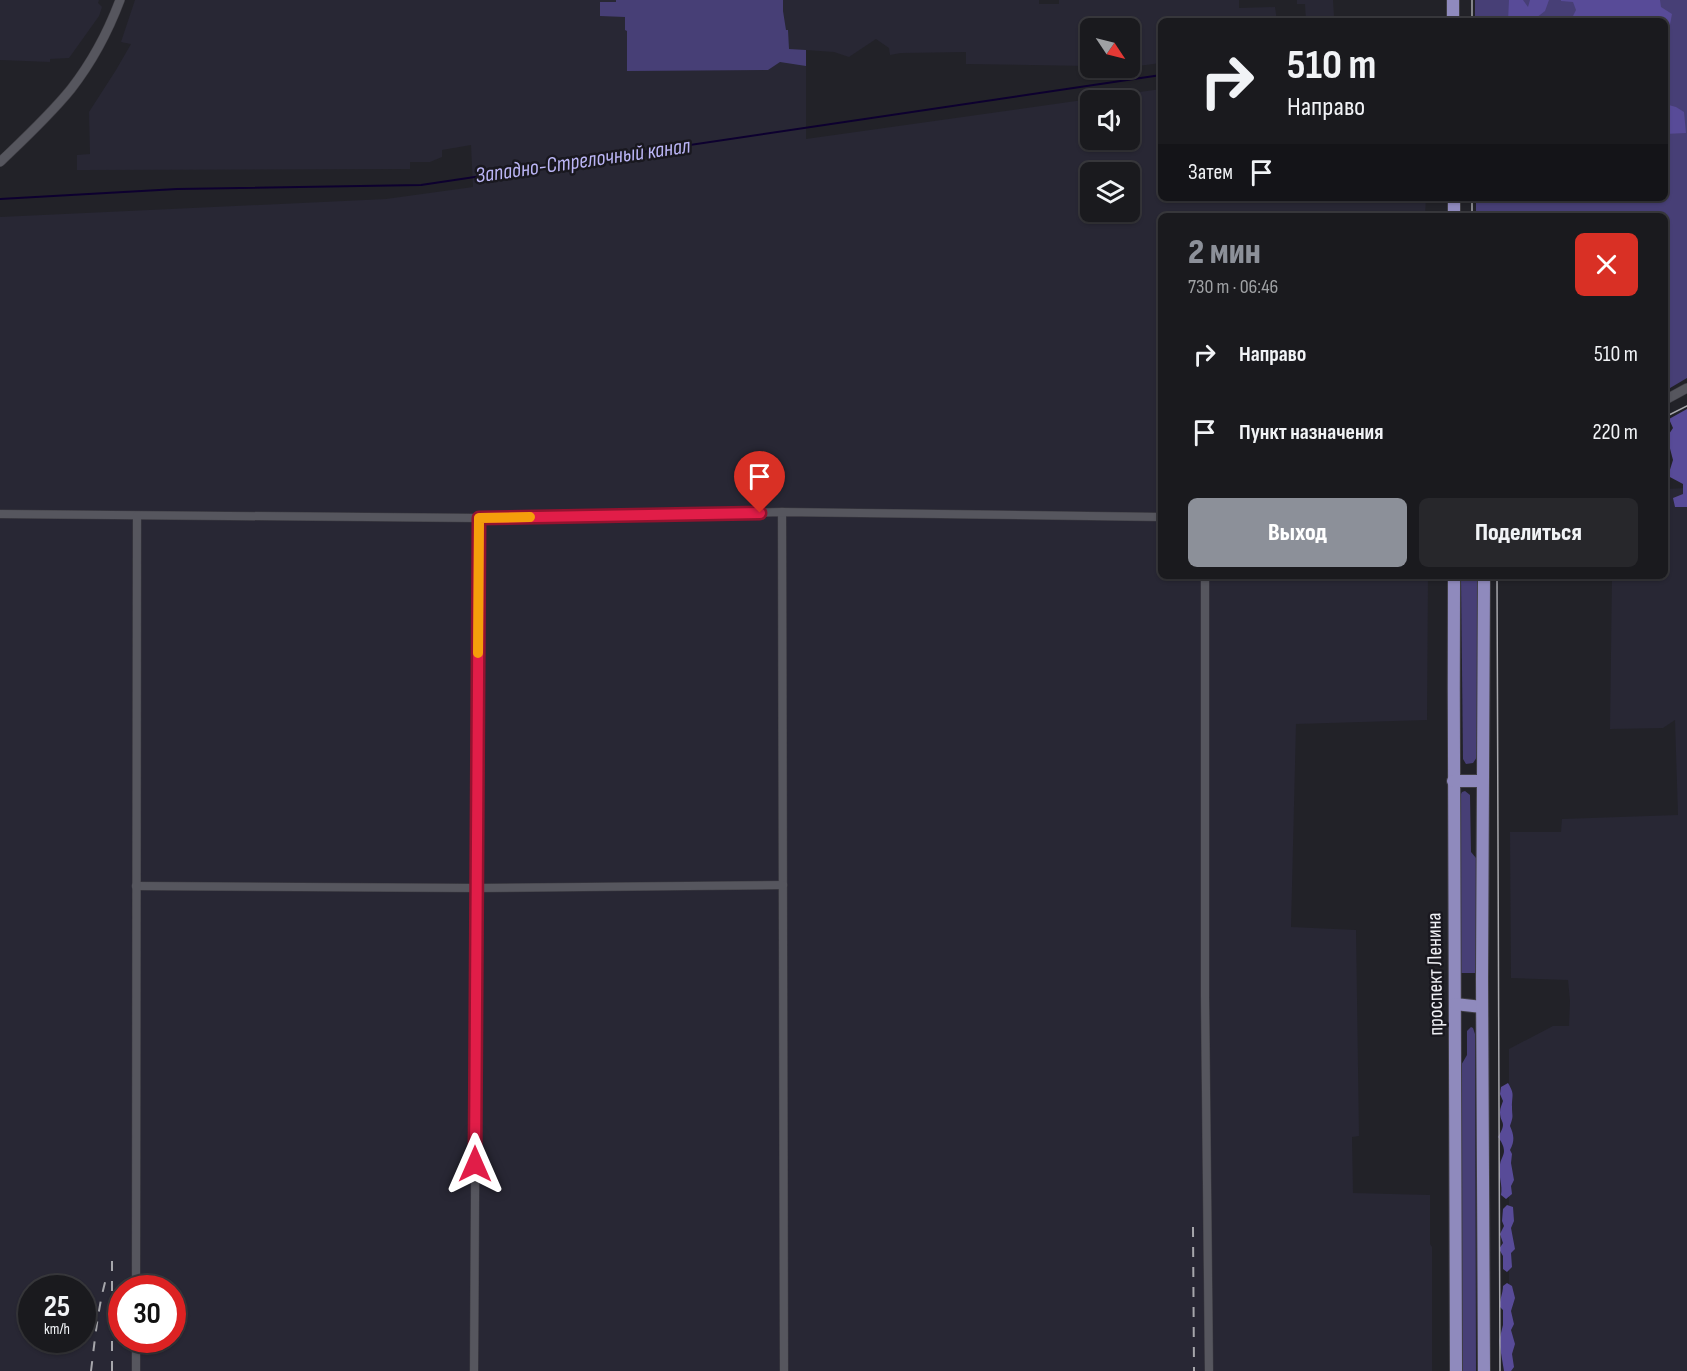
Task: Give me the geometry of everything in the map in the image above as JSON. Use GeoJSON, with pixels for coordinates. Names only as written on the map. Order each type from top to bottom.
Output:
{"type":"FeatureCollection","features":[{"type":"Feature","properties":{"kind":"main road"},"geometry":{"type":"LineString","coordinates":[[1453,0],[1454,18]]}},
{"type":"Feature","properties":{"kind":"main road","name":"проспект Ленина"},"geometry":{"type":"LineString","coordinates":[[1454,579],[1456,1371]]}},
{"type":"Feature","properties":{"kind":"main road"},"geometry":{"type":"LineString","coordinates":[[1484,579],[1482,1007],[1484,1371]]}},
{"type":"Feature","properties":{"kind":"main road"},"geometry":{"type":"LineString","coordinates":[[1453,781],[1482,781]]}},
{"type":"Feature","properties":{"kind":"main road"},"geometry":{"type":"LineString","coordinates":[[1455,1004],[1482,1007]]}},
{"type":"Feature","properties":{"kind":"street"},"geometry":{"type":"LineString","coordinates":[[0,162],[71,89],[103,40],[120,0]]}},
{"type":"Feature","properties":{"kind":"street"},"geometry":{"type":"LineString","coordinates":[[1668,398],[1687,388]]}},
{"type":"Feature","properties":{"kind":"street"},"geometry":{"type":"LineString","coordinates":[[0,514],[479,518],[782,512],[1158,517]]}},
{"type":"Feature","properties":{"kind":"street"},"geometry":{"type":"LineString","coordinates":[[782,512],[784,1371]]}},
{"type":"Feature","properties":{"kind":"street"},"geometry":{"type":"LineString","coordinates":[[136,1275],[137,516]]}},
{"type":"Feature","properties":{"kind":"street"},"geometry":{"type":"LineString","coordinates":[[474,1371],[479,518]]}},
{"type":"Feature","properties":{"kind":"street"},"geometry":{"type":"LineString","coordinates":[[1205,579],[1205,973],[1209,1371]]}},
{"type":"Feature","properties":{"kind":"street"},"geometry":{"type":"LineString","coordinates":[[136,886],[477,888],[783,885]]}},
{"type":"Feature","properties":{"kind":"street"},"geometry":{"type":"LineString","coordinates":[[136,1353],[136,1371]]}},
{"type":"Feature","properties":{"kind":"shaded area"},"geometry":{"type":"Polygon","coordinates":[[[0,0],[99,0],[98,3],[102,7],[99,16],[69,58],[50,59],[50,62],[0,60],[0,0]]]}},
{"type":"Feature","properties":{"kind":"shaded area"},"geometry":{"type":"Polygon","coordinates":[[[135,0],[1039,0],[1039,4],[1059,4],[1059,0],[1239,0],[1239,8],[1275,7],[1277,18],[1158,18],[1158,63],[1140,66],[1140,18],[1080,18],[1080,66],[966,64],[966,52],[890,55],[889,48],[876,39],[849,57],[834,52],[806,50],[806,139],[1080,100],[1080,150],[1140,150],[1140,92],[1158,89],[1158,201],[1426,201],[1425,213],[1158,213],[1158,579],[1428,579],[1427,720],[1296,724],[1291,927],[1356,930],[1359,1136],[1352,1137],[1353,1193],[1430,1195],[1432,1371],[0,1371],[0,217],[386,199],[473,187],[471,145],[442,150],[442,157],[430,162],[410,162],[410,169],[77,170],[77,155],[90,154],[89,112],[131,44],[121,42],[135,0]]]}},
{"type":"Feature","properties":{"kind":"shaded area"},"geometry":{"type":"Polygon","coordinates":[[[616,0],[783,0],[789,49],[806,50],[806,66],[780,62],[768,70],[627,71],[625,17],[600,16],[600,2],[616,2],[616,0]]]}},
{"type":"Feature","properties":{"kind":"shaded area"},"geometry":{"type":"Polygon","coordinates":[[[1297,0],[1333,0],[1334,17],[1306,18],[1305,4],[1297,4],[1297,0]]]}},
{"type":"Feature","properties":{"kind":"shaded area"},"geometry":{"type":"Polygon","coordinates":[[[1475,0],[1687,0],[1687,378],[1668,389],[1668,213],[1476,213],[1476,201],[1668,201],[1668,18],[1475,18],[1475,0]]]}},
{"type":"Feature","properties":{"kind":"shaded area"},"geometry":{"type":"Polygon","coordinates":[[[1509,0],[1523,0],[1528,7],[1530,0],[1549,0],[1545,11],[1536,18],[1508,18],[1509,0]]]}},
{"type":"Feature","properties":{"kind":"shaded area"},"geometry":{"type":"Polygon","coordinates":[[[1660,0],[1661,7],[1672,14],[1668,35],[1668,18],[1572,18],[1576,10],[1573,2],[1561,1],[1660,0]]]}},
{"type":"Feature","properties":{"kind":"shaded area"},"geometry":{"type":"Polygon","coordinates":[[[1668,105],[1684,112],[1686,133],[1668,134],[1668,105]]]}},
{"type":"Feature","properties":{"kind":"shaded area"},"geometry":{"type":"Polygon","coordinates":[[[1687,409],[1687,507],[1675,507],[1673,498],[1683,494],[1683,484],[1668,476],[1673,460],[1668,441],[1668,436],[1673,428],[1669,419],[1687,409]]]}},
{"type":"Feature","properties":{"kind":"shaded area"},"geometry":{"type":"Polygon","coordinates":[[[1687,488],[1687,1371],[1509,1371],[1509,1049],[1553,1026],[1569,1026],[1570,1001],[1568,980],[1511,978],[1510,832],[1561,832],[1562,819],[1678,815],[1675,720],[1663,728],[1610,729],[1612,579],[1668,579],[1668,489],[1687,488]]]}},
{"type":"Feature","properties":{"kind":"shaded area"},"geometry":{"type":"Polygon","coordinates":[[[1461,579],[1477,579],[1477,757],[1473,763],[1466,764],[1463,759],[1461,579]]]}},
{"type":"Feature","properties":{"kind":"shaded area"},"geometry":{"type":"Polygon","coordinates":[[[1465,791],[1470,795],[1471,852],[1476,858],[1476,973],[1460,973],[1459,798],[1465,791]]]}},
{"type":"Feature","properties":{"kind":"shaded area"},"geometry":{"type":"Polygon","coordinates":[[[1471,1027],[1475,1034],[1476,1371],[1459,1371],[1460,1067],[1467,1055],[1467,1031],[1471,1027]]]}},
{"type":"Feature","properties":{"kind":"shaded area"},"geometry":{"type":"Polygon","coordinates":[[[1508,1083],[1513,1095],[1510,1126],[1513,1141],[1510,1150],[1514,1180],[1511,1186],[1512,1194],[1506,1199],[1501,1195],[1500,1163],[1504,1151],[1498,1137],[1503,1125],[1500,1116],[1503,1101],[1500,1094],[1501,1087],[1508,1083]]]}},
{"type":"Feature","properties":{"kind":"shaded area"},"geometry":{"type":"Polygon","coordinates":[[[1507,1205],[1513,1207],[1514,1221],[1511,1228],[1515,1249],[1511,1253],[1512,1267],[1507,1272],[1503,1269],[1503,1256],[1499,1249],[1503,1243],[1500,1234],[1504,1226],[1503,1209],[1507,1205]]]}},
{"type":"Feature","properties":{"kind":"shaded area"},"geometry":{"type":"Polygon","coordinates":[[[1507,1283],[1512,1286],[1515,1298],[1511,1311],[1514,1324],[1511,1330],[1515,1344],[1512,1354],[1514,1367],[1511,1371],[1504,1371],[1499,1341],[1503,1325],[1503,1310],[1500,1302],[1503,1286],[1507,1283]]]}},
{"type":"Feature","properties":{"kind":"waterway","name":"Западно-Стрелочный канал"},"geometry":{"type":"LineString","coordinates":[[0,199],[177,189],[421,185],[1158,75]]}},
{"type":"Feature","properties":{"kind":"tram line"},"geometry":{"type":"LineString","coordinates":[[1472,0],[1472,18]]}},
{"type":"Feature","properties":{"kind":"tram line"},"geometry":{"type":"LineString","coordinates":[[1472,201],[1472,213]]}},
{"type":"Feature","properties":{"kind":"tram line"},"geometry":{"type":"LineString","coordinates":[[1668,416],[1687,406]]}},
{"type":"Feature","properties":{"kind":"tram line"},"geometry":{"type":"LineString","coordinates":[[1497,579],[1500,1371]]}},
{"type":"Feature","properties":{"kind":"railway"},"geometry":{"type":"LineString","coordinates":[[1193,1227],[1194,1371]]}},
{"type":"Feature","properties":{"kind":"railway"},"geometry":{"type":"LineString","coordinates":[[112,1251],[112,1371]]}},
{"type":"Feature","properties":{"kind":"railway"},"geometry":{"type":"LineString","coordinates":[[91,1371],[99,1311],[107,1275]]}},
{"type":"Feature","properties":{"kind":"slow traffic"},"geometry":{"type":"LineString","coordinates":[[478,653],[479,518],[530,517]]}},
{"type":"Feature","properties":{"kind":"route"},"geometry":{"type":"LineString","coordinates":[[475,1164],[479,518],[760,513]]}}]}
